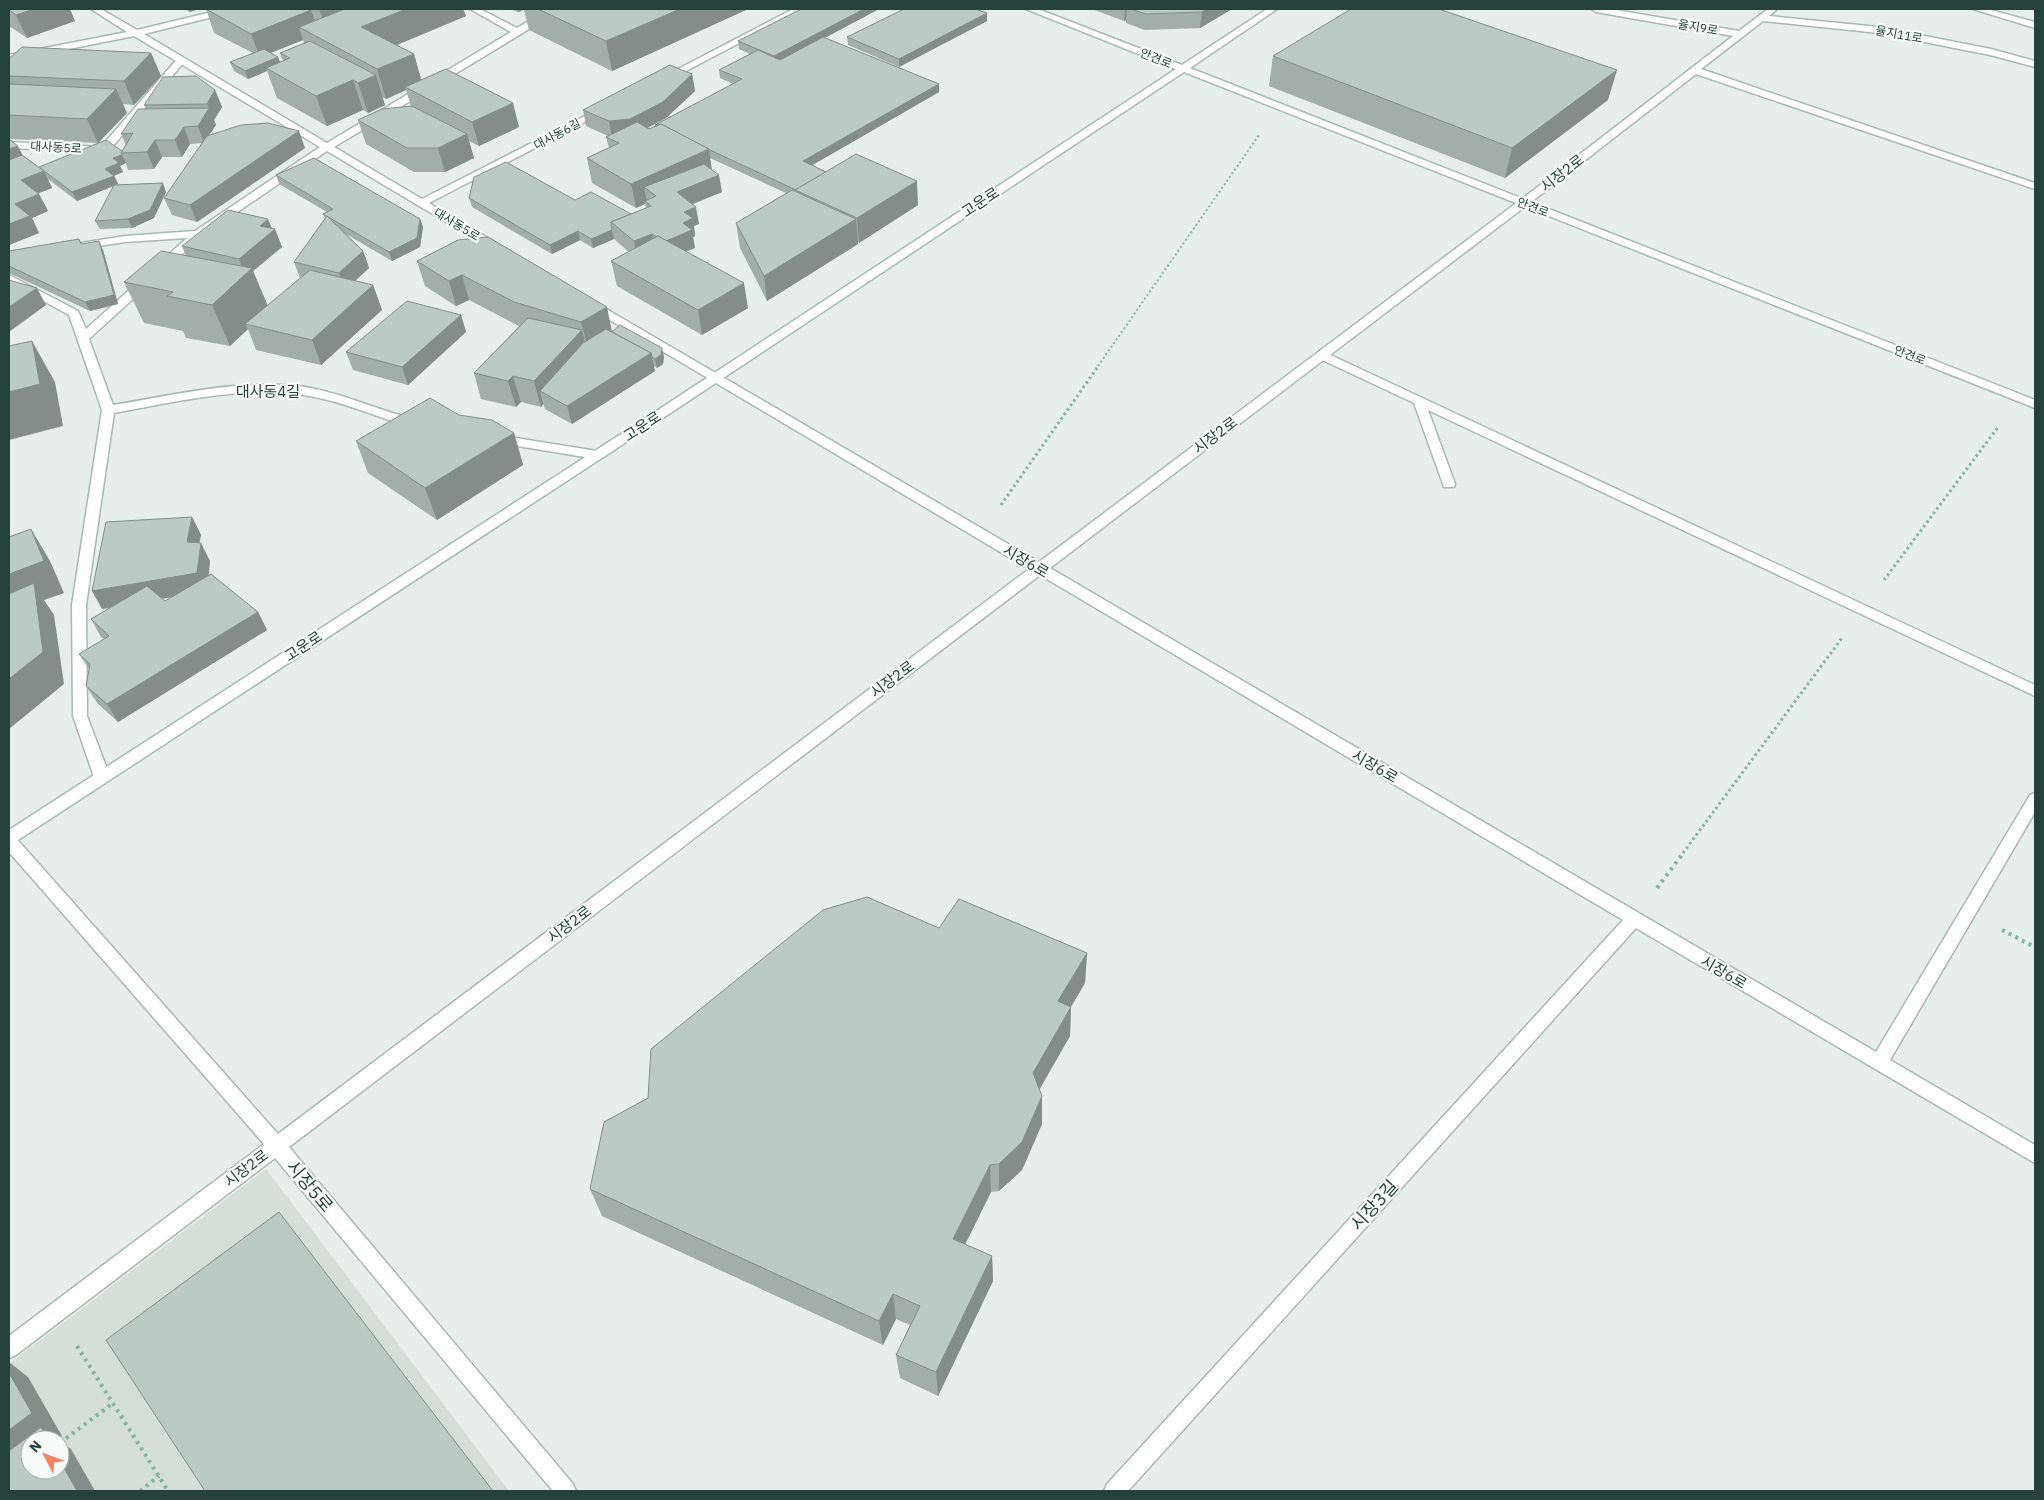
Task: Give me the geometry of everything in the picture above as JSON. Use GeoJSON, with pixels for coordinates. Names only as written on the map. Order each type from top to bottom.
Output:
{"type":"FeatureCollection","features":[{"type":"Feature","properties":{"kind":"street","name":"대사동5로"},"geometry":{"type":"LineString","coordinates":[[95,9],[507,254]]}},
{"type":"Feature","properties":{"kind":"street"},"geometry":{"type":"LineString","coordinates":[[9,58],[136,33],[234,9]]}},
{"type":"Feature","properties":{"kind":"street"},"geometry":{"type":"LineString","coordinates":[[474,9],[518,32]]}},
{"type":"Feature","properties":{"kind":"street"},"geometry":{"type":"LineString","coordinates":[[84,337],[198,234],[327,147],[555,9]]}},
{"type":"Feature","properties":{"kind":"street"},"geometry":{"type":"LineString","coordinates":[[654,84],[799,9]]}},
{"type":"Feature","properties":{"kind":"street","name":"안견로"},"geometry":{"type":"LineString","coordinates":[[1031,9],[2035,404]]}},
{"type":"Feature","properties":{"kind":"street","name":"고운로"},"geometry":{"type":"LineString","coordinates":[[9,839],[598,455],[1273,9]]}},
{"type":"Feature","properties":{"kind":"street","name":"율지9로"},"geometry":{"type":"LineString","coordinates":[[1596,9],[1740,34]]}},
{"type":"Feature","properties":{"kind":"street","name":"시장2로"},"geometry":{"type":"LineString","coordinates":[[9,1348],[1523,203],[1773,9]]}},
{"type":"Feature","properties":{"kind":"street"},"geometry":{"type":"LineString","coordinates":[[1978,9],[2035,25]]}},
{"type":"Feature","properties":{"kind":"street","name":"율지11로"},"geometry":{"type":"LineString","coordinates":[[1761,18],[1879,30],[1991,52],[2035,64]]}},
{"type":"Feature","properties":{"kind":"street","name":"대사동5로"},"geometry":{"type":"LineString","coordinates":[[9,145],[104,150],[181,60]]}},
{"type":"Feature","properties":{"kind":"street"},"geometry":{"type":"LineString","coordinates":[[1694,70],[2035,186]]}},
{"type":"Feature","properties":{"kind":"street","name":"대사동6길"},"geometry":{"type":"LineString","coordinates":[[422,204],[614,104]]}},
{"type":"Feature","properties":{"kind":"street"},"geometry":{"type":"LineString","coordinates":[[67,247],[125,239],[198,234]]}},
{"type":"Feature","properties":{"kind":"street"},"geometry":{"type":"LineString","coordinates":[[9,278],[74,313],[108,410],[79,605],[80,716],[102,777]]}},
{"type":"Feature","properties":{"kind":"street"},"geometry":{"type":"LineString","coordinates":[[582,298],[715,378]]}},
{"type":"Feature","properties":{"kind":"street"},"geometry":{"type":"LineString","coordinates":[[1322,355],[2035,691]]}},
{"type":"Feature","properties":{"kind":"street","name":"시장6로"},"geometry":{"type":"LineString","coordinates":[[715,378],[2035,1155]]}},
{"type":"Feature","properties":{"kind":"street","name":"대사동4길"},"geometry":{"type":"LineString","coordinates":[[108,410],[232,391],[279,388],[305,391],[340,399],[405,422],[424,426]]}},
{"type":"Feature","properties":{"kind":"street"},"geometry":{"type":"LineString","coordinates":[[1419,401],[1448,484]]}},
{"type":"Feature","properties":{"kind":"street"},"geometry":{"type":"LineString","coordinates":[[481,436],[598,455]]}},
{"type":"Feature","properties":{"kind":"street"},"geometry":{"type":"LineString","coordinates":[[1879,1063],[2035,799]]}},
{"type":"Feature","properties":{"kind":"street","name":"시장5로"},"geometry":{"type":"LineString","coordinates":[[9,839],[276,1145],[566,1491]]}},
{"type":"Feature","properties":{"kind":"street","name":"시장3길"},"geometry":{"type":"LineString","coordinates":[[1114,1491],[1634,919]]}},
{"type":"Feature","properties":{"kind":"path"},"geometry":{"type":"LineString","coordinates":[[981,534],[1278,106]]}},
{"type":"Feature","properties":{"kind":"path"},"geometry":{"type":"LineString","coordinates":[[1634,919],[2019,398]]}},
{"type":"Feature","properties":{"kind":"path"},"geometry":{"type":"LineString","coordinates":[[56,1312],[168,1491]]}},
{"type":"Feature","properties":{"kind":"path"},"geometry":{"type":"LineString","coordinates":[[70,1436],[113,1403]]}},
{"type":"Feature","properties":{"kind":"path"},"geometry":{"type":"LineString","coordinates":[[140,1491],[159,1476]]}},
{"type":"Feature","properties":{"kind":"shaded area"},"geometry":{"type":"Polygon","coordinates":[[[266,1169],[509,1491],[9,1491],[9,1364],[266,1169]]]}},
{"type":"Feature","properties":{"kind":"building"},"geometry":{"type":"Polygon","coordinates":[[[9,9],[34,9],[16,15],[9,9]]]}},
{"type":"Feature","properties":{"kind":"building"},"geometry":{"type":"Polygon","coordinates":[[[206,9],[308,9],[311,10],[251,34],[206,9]]]}},
{"type":"Feature","properties":{"kind":"building"},"geometry":{"type":"Polygon","coordinates":[[[345,9],[406,9],[361,27],[414,54],[377,69],[299,27],[345,9]]]}},
{"type":"Feature","properties":{"kind":"building"},"geometry":{"type":"Polygon","coordinates":[[[538,9],[680,9],[606,41],[538,9]]]}},
{"type":"Feature","properties":{"kind":"building"},"geometry":{"type":"Polygon","coordinates":[[[801,9],[864,9],[774,56],[738,41],[801,9]]]}},
{"type":"Feature","properties":{"kind":"building"},"geometry":{"type":"Polygon","coordinates":[[[904,9],[975,9],[987,13],[899,59],[847,37],[904,9]]]}},
{"type":"Feature","properties":{"kind":"building"},"geometry":{"type":"Polygon","coordinates":[[[1131,9],[1206,9],[1202,12],[1146,14],[1131,9]]]}},
{"type":"Feature","properties":{"kind":"building"},"geometry":{"type":"Polygon","coordinates":[[[1351,9],[1439,9],[1617,70],[1512,148],[1273,56],[1351,9]]]}},
{"type":"Feature","properties":{"kind":"building"},"geometry":{"type":"Polygon","coordinates":[[[823,37],[939,84],[803,161],[826,172],[796,190],[708,149],[661,124],[655,125],[742,79],[719,70],[758,50],[780,60],[823,37]]]}},
{"type":"Feature","properties":{"kind":"building"},"geometry":{"type":"Polygon","coordinates":[[[310,41],[376,75],[358,83],[353,80],[316,96],[266,68],[290,58],[280,53],[310,41]]]}},
{"type":"Feature","properties":{"kind":"building"},"geometry":{"type":"Polygon","coordinates":[[[22,47],[151,53],[124,81],[9,76],[9,59],[22,47]]]}},
{"type":"Feature","properties":{"kind":"building"},"geometry":{"type":"Polygon","coordinates":[[[264,49],[278,57],[245,71],[230,62],[264,49]]]}},
{"type":"Feature","properties":{"kind":"building"},"geometry":{"type":"Polygon","coordinates":[[[670,65],[692,74],[663,102],[630,119],[609,121],[583,110],[670,65]]]}},
{"type":"Feature","properties":{"kind":"building"},"geometry":{"type":"Polygon","coordinates":[[[446,69],[513,103],[472,122],[405,87],[446,69]]]}},
{"type":"Feature","properties":{"kind":"building"},"geometry":{"type":"Polygon","coordinates":[[[196,76],[215,90],[207,104],[144,105],[163,77],[196,76]]]}},
{"type":"Feature","properties":{"kind":"building"},"geometry":{"type":"Polygon","coordinates":[[[9,84],[116,89],[87,119],[9,115],[9,84]]]}},
{"type":"Feature","properties":{"kind":"building"},"geometry":{"type":"Polygon","coordinates":[[[412,106],[467,134],[438,148],[407,148],[358,120],[382,109],[412,106]]]}},
{"type":"Feature","properties":{"kind":"building"},"geometry":{"type":"Polygon","coordinates":[[[209,108],[198,126],[184,127],[175,140],[155,140],[147,152],[121,153],[133,133],[121,134],[138,109],[209,108]]]}},
{"type":"Feature","properties":{"kind":"building"},"geometry":{"type":"Polygon","coordinates":[[[637,122],[649,129],[661,124],[709,149],[631,184],[587,158],[619,143],[606,137],[637,122]]]}},
{"type":"Feature","properties":{"kind":"building"},"geometry":{"type":"Polygon","coordinates":[[[268,123],[299,131],[190,205],[164,198],[207,136],[241,125],[268,123]]]}},
{"type":"Feature","properties":{"kind":"building"},"geometry":{"type":"Polygon","coordinates":[[[9,139],[18,146],[9,149],[9,139]]]}},
{"type":"Feature","properties":{"kind":"building"},"geometry":{"type":"Polygon","coordinates":[[[106,140],[122,151],[122,155],[113,158],[119,163],[105,169],[114,176],[72,192],[39,167],[106,140]]]}},
{"type":"Feature","properties":{"kind":"building"},"geometry":{"type":"Polygon","coordinates":[[[856,154],[917,181],[857,218],[795,190],[856,154]]]}},
{"type":"Feature","properties":{"kind":"building"},"geometry":{"type":"Polygon","coordinates":[[[22,155],[44,171],[21,180],[39,194],[15,204],[30,216],[9,224],[9,160],[22,155]]]}},
{"type":"Feature","properties":{"kind":"building"},"geometry":{"type":"Polygon","coordinates":[[[314,158],[420,219],[417,238],[389,252],[323,214],[333,209],[276,175],[314,158]]]}},
{"type":"Feature","properties":{"kind":"building"},"geometry":{"type":"Polygon","coordinates":[[[506,162],[575,200],[591,192],[631,214],[611,222],[612,230],[591,239],[578,231],[550,245],[469,198],[474,177],[506,162]]]}},
{"type":"Feature","properties":{"kind":"building"},"geometry":{"type":"Polygon","coordinates":[[[704,164],[719,175],[677,192],[696,207],[684,212],[693,218],[683,223],[692,230],[666,241],[652,234],[634,241],[611,222],[651,206],[645,201],[656,196],[644,187],[704,164]]]}},
{"type":"Feature","properties":{"kind":"building"},"geometry":{"type":"Polygon","coordinates":[[[163,183],[150,210],[128,219],[95,221],[114,185],[163,183]]]}},
{"type":"Feature","properties":{"kind":"building"},"geometry":{"type":"Polygon","coordinates":[[[792,190],[856,219],[764,276],[736,223],[792,190]]]}},
{"type":"Feature","properties":{"kind":"building"},"geometry":{"type":"Polygon","coordinates":[[[228,210],[268,219],[260,226],[275,229],[239,259],[182,246],[228,210]]]}},
{"type":"Feature","properties":{"kind":"building"},"geometry":{"type":"Polygon","coordinates":[[[327,216],[363,251],[339,273],[294,262],[327,216]]]}},
{"type":"Feature","properties":{"kind":"building"},"geometry":{"type":"Polygon","coordinates":[[[658,236],[744,283],[698,310],[611,261],[658,236]]]}},
{"type":"Feature","properties":{"kind":"building"},"geometry":{"type":"Polygon","coordinates":[[[488,237],[607,307],[581,322],[514,302],[462,275],[449,281],[417,261],[458,240],[488,237]]]}},
{"type":"Feature","properties":{"kind":"building"},"geometry":{"type":"Polygon","coordinates":[[[79,239],[81,244],[99,241],[114,295],[85,302],[9,266],[9,251],[79,239]]]}},
{"type":"Feature","properties":{"kind":"building"},"geometry":{"type":"Polygon","coordinates":[[[161,251],[252,268],[212,305],[167,296],[173,292],[124,282],[161,251]]]}},
{"type":"Feature","properties":{"kind":"building"},"geometry":{"type":"Polygon","coordinates":[[[310,270],[373,285],[312,340],[245,324],[310,270]]]}},
{"type":"Feature","properties":{"kind":"building"},"geometry":{"type":"Polygon","coordinates":[[[9,280],[37,288],[9,307],[9,280]]]}},
{"type":"Feature","properties":{"kind":"building"},"geometry":{"type":"Polygon","coordinates":[[[407,301],[461,315],[402,367],[346,352],[407,301]]]}},
{"type":"Feature","properties":{"kind":"building"},"geometry":{"type":"Polygon","coordinates":[[[528,318],[582,330],[534,381],[513,376],[508,381],[474,373],[528,318]]]}},
{"type":"Feature","properties":{"kind":"building"},"geometry":{"type":"Polygon","coordinates":[[[620,325],[662,348],[661,355],[655,359],[651,353],[612,332],[620,325]]]}},
{"type":"Feature","properties":{"kind":"building"},"geometry":{"type":"Polygon","coordinates":[[[606,329],[651,353],[567,406],[540,391],[583,343],[606,329]]]}},
{"type":"Feature","properties":{"kind":"building"},"geometry":{"type":"Polygon","coordinates":[[[32,341],[40,384],[9,392],[9,346],[32,341]]]}},
{"type":"Feature","properties":{"kind":"building"},"geometry":{"type":"Polygon","coordinates":[[[430,398],[459,415],[492,420],[514,433],[425,488],[356,441],[430,398]]]}},
{"type":"Feature","properties":{"kind":"building"},"geometry":{"type":"Polygon","coordinates":[[[192,517],[187,542],[201,543],[197,573],[92,591],[106,522],[192,517]]]}},
{"type":"Feature","properties":{"kind":"building"},"geometry":{"type":"Polygon","coordinates":[[[31,529],[44,561],[9,574],[9,537],[31,529]]]}},
{"type":"Feature","properties":{"kind":"building"},"geometry":{"type":"Polygon","coordinates":[[[211,574],[258,612],[107,704],[86,686],[90,664],[79,654],[109,636],[91,619],[147,586],[165,601],[211,574]]]}},
{"type":"Feature","properties":{"kind":"building"},"geometry":{"type":"Polygon","coordinates":[[[34,583],[43,652],[9,679],[9,594],[34,583]]]}},
{"type":"Feature","properties":{"kind":"building"},"geometry":{"type":"Polygon","coordinates":[[[867,897],[939,928],[959,899],[1087,953],[1058,1001],[1071,1007],[1033,1073],[1042,1096],[1022,1142],[999,1164],[990,1165],[953,1239],[992,1256],[936,1372],[896,1355],[920,1306],[893,1294],[879,1321],[590,1189],[604,1122],[648,1098],[651,1049],[823,910],[867,897]]]}},
{"type":"Feature","properties":{"kind":"building"},"geometry":{"type":"Polygon","coordinates":[[[279,1212],[493,1491],[205,1491],[106,1340],[279,1212]]]}},
{"type":"Feature","properties":{"kind":"building"},"geometry":{"type":"Polygon","coordinates":[[[9,1373],[32,1413],[9,1430],[9,1373]]]}},
{"type":"Feature","properties":{"kind":"building"},"geometry":{"type":"Polygon","coordinates":[[[20,1443],[20,1480],[70,1479],[77,1491],[9,1491],[9,1451],[20,1443]]]}}]}
